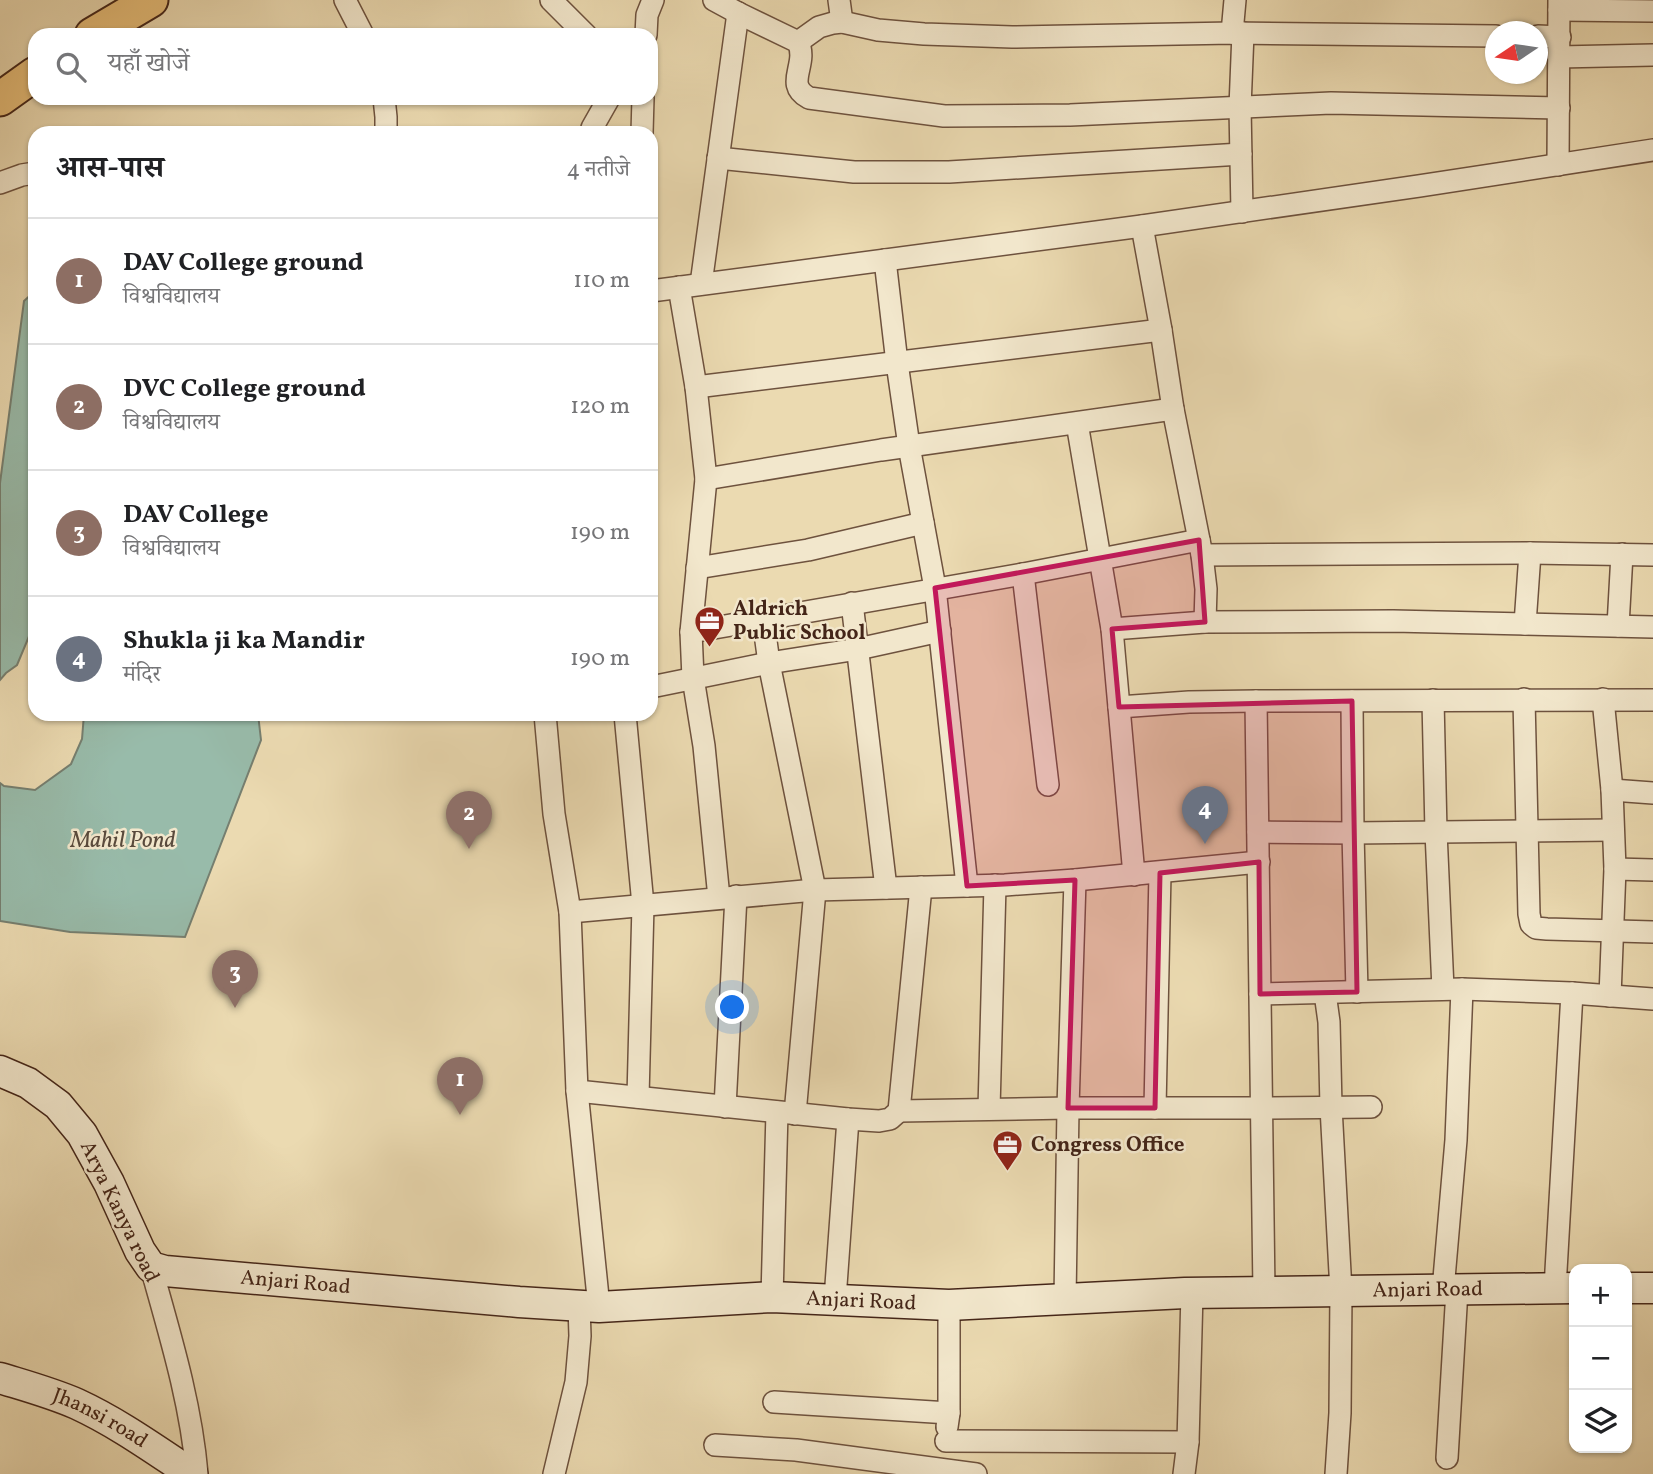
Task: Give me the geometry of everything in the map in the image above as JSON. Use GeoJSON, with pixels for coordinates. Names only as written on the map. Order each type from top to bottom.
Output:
{"type":"FeatureCollection","features":[{"type":"Feature","properties":{"kind":"main road"},"geometry":{"type":"LineString","coordinates":[[104,28],[151,0]]}},
{"type":"Feature","properties":{"kind":"main road"},"geometry":{"type":"LineString","coordinates":[[0,99],[28,79]]}},
{"type":"Feature","properties":{"kind":"street"},"geometry":{"type":"LineString","coordinates":[[345,0],[359,28]]}},
{"type":"Feature","properties":{"kind":"street"},"geometry":{"type":"LineString","coordinates":[[551,0],[579,28]]}},
{"type":"Feature","properties":{"kind":"street"},"geometry":{"type":"LineString","coordinates":[[647,28],[653,0]]}},
{"type":"Feature","properties":{"kind":"street"},"geometry":{"type":"LineString","coordinates":[[714,0],[798,42],[802,57],[797,76],[798,89],[809,98],[944,116],[1070,115],[1331,103],[1559,108]]}},
{"type":"Feature","properties":{"kind":"street"},"geometry":{"type":"LineString","coordinates":[[839,0],[842,22]]}},
{"type":"Feature","properties":{"kind":"street"},"geometry":{"type":"LineString","coordinates":[[1235,0],[1242,212]]}},
{"type":"Feature","properties":{"kind":"street"},"geometry":{"type":"LineString","coordinates":[[1558,165],[1559,5],[1653,10]]}},
{"type":"Feature","properties":{"kind":"street"},"geometry":{"type":"LineString","coordinates":[[701,284],[738,13]]}},
{"type":"Feature","properties":{"kind":"street"},"geometry":{"type":"LineString","coordinates":[[798,42],[819,27],[842,22],[878,30],[1013,37],[1238,33],[1485,36]]}},
{"type":"Feature","properties":{"kind":"street"},"geometry":{"type":"LineString","coordinates":[[1548,41],[1559,47],[1653,55]]}},
{"type":"Feature","properties":{"kind":"street"},"geometry":{"type":"LineString","coordinates":[[385,105],[386,126]]}},
{"type":"Feature","properties":{"kind":"street"},"geometry":{"type":"LineString","coordinates":[[593,126],[605,105]]}},
{"type":"Feature","properties":{"kind":"street"},"geometry":{"type":"LineString","coordinates":[[642,126],[643,105]]}},
{"type":"Feature","properties":{"kind":"street"},"geometry":{"type":"LineString","coordinates":[[658,289],[1142,226],[1653,150]]}},
{"type":"Feature","properties":{"kind":"street"},"geometry":{"type":"LineString","coordinates":[[718,158],[854,172],[949,172],[1241,154]]}},
{"type":"Feature","properties":{"kind":"street"},"geometry":{"type":"LineString","coordinates":[[0,183],[28,174]]}},
{"type":"Feature","properties":{"kind":"street"},"geometry":{"type":"LineString","coordinates":[[1142,226],[1173,409],[1201,547],[1206,589],[1205,622]]}},
{"type":"Feature","properties":{"kind":"street"},"geometry":{"type":"LineString","coordinates":[[885,260],[909,446],[935,588],[967,886]]}},
{"type":"Feature","properties":{"kind":"street"},"geometry":{"type":"LineString","coordinates":[[679,287],[696,387],[706,479],[691,632],[693,678],[728,897],[725,1107]]}},
{"type":"Feature","properties":{"kind":"street"},"geometry":{"type":"LineString","coordinates":[[696,387],[1161,330]]}},
{"type":"Feature","properties":{"kind":"street"},"geometry":{"type":"LineString","coordinates":[[706,479],[909,446],[1173,409]]}},
{"type":"Feature","properties":{"kind":"street"},"geometry":{"type":"LineString","coordinates":[[1077,423],[1111,629],[1134,875]]}},
{"type":"Feature","properties":{"kind":"street"},"geometry":{"type":"LineString","coordinates":[[697,568],[808,550],[923,523]]}},
{"type":"Feature","properties":{"kind":"street"},"geometry":{"type":"LineString","coordinates":[[691,632],[1100,559],[1201,547],[1653,555]]}},
{"type":"Feature","properties":{"kind":"street"},"geometry":{"type":"LineString","coordinates":[[1525,624],[1530,552]]}},
{"type":"Feature","properties":{"kind":"street"},"geometry":{"type":"LineString","coordinates":[[1618,626],[1622,554]]}},
{"type":"Feature","properties":{"kind":"street"},"geometry":{"type":"LineString","coordinates":[[1023,574],[1048,785]]}},
{"type":"Feature","properties":{"kind":"street"},"geometry":{"type":"LineString","coordinates":[[852,603],[886,888]]}},
{"type":"Feature","properties":{"kind":"street"},"geometry":{"type":"LineString","coordinates":[[763,619],[769,663],[815,890],[786,1113],[772,1297]]}},
{"type":"Feature","properties":{"kind":"street"},"geometry":{"type":"LineString","coordinates":[[1111,629],[1205,622],[1393,621],[1653,627]]}},
{"type":"Feature","properties":{"kind":"street"},"geometry":{"type":"LineString","coordinates":[[658,686],[769,663],[858,649],[940,631]]}},
{"type":"Feature","properties":{"kind":"street"},"geometry":{"type":"LineString","coordinates":[[1524,699],[1531,924],[1536,928],[1547,929],[1653,932]]}},
{"type":"Feature","properties":{"kind":"street"},"geometry":{"type":"LineString","coordinates":[[1604,699],[1612,790],[1615,869],[1610,996]]}},
{"type":"Feature","properties":{"kind":"street"},"geometry":{"type":"LineString","coordinates":[[1119,707],[1189,702],[1653,699]]}},
{"type":"Feature","properties":{"kind":"street"},"geometry":{"type":"LineString","coordinates":[[1433,700],[1436,831],[1453,989],[1456,1140],[1447,1458]]}},
{"type":"Feature","properties":{"kind":"street"},"geometry":{"type":"LineString","coordinates":[[1256,701],[1264,1292]]}},
{"type":"Feature","properties":{"kind":"street"},"geometry":{"type":"LineString","coordinates":[[1352,701],[1357,992]]}},
{"type":"Feature","properties":{"kind":"street"},"geometry":{"type":"LineString","coordinates":[[546,721],[554,814],[570,912],[589,1307],[580,1336],[576,1382],[554,1474]]}},
{"type":"Feature","properties":{"kind":"street"},"geometry":{"type":"LineString","coordinates":[[626,721],[643,905],[638,1097]]}},
{"type":"Feature","properties":{"kind":"street"},"geometry":{"type":"LineString","coordinates":[[1612,790],[1653,793]]}},
{"type":"Feature","properties":{"kind":"street"},"geometry":{"type":"LineString","coordinates":[[1258,832],[1614,830]]}},
{"type":"Feature","properties":{"kind":"street"},"geometry":{"type":"LineString","coordinates":[[570,912],[815,890],[1075,880],[1259,862]]}},
{"type":"Feature","properties":{"kind":"street"},"geometry":{"type":"LineString","coordinates":[[1615,869],[1653,870]]}},
{"type":"Feature","properties":{"kind":"street"},"geometry":{"type":"LineString","coordinates":[[1155,1108],[1160,873]]}},
{"type":"Feature","properties":{"kind":"street"},"geometry":{"type":"LineString","coordinates":[[1065,1300],[1075,880]]}},
{"type":"Feature","properties":{"kind":"street"},"geometry":{"type":"LineString","coordinates":[[989,1109],[995,885]]}},
{"type":"Feature","properties":{"kind":"street"},"geometry":{"type":"LineString","coordinates":[[899,1111],[921,887]]}},
{"type":"Feature","properties":{"kind":"street"},"geometry":{"type":"LineString","coordinates":[[1260,995],[1453,989],[1653,999]]}},
{"type":"Feature","properties":{"kind":"street"},"geometry":{"type":"LineString","coordinates":[[1325,993],[1329,1022],[1340,1292],[1340,1413],[1336,1474]]}},
{"type":"Feature","properties":{"kind":"street"},"geometry":{"type":"LineString","coordinates":[[1565,1288],[1572,993]]}},
{"type":"Feature","properties":{"kind":"street","name":"Arya Kanya road"},"geometry":{"type":"LineString","coordinates":[[0,1071],[28,1083],[58,1105],[82,1134],[109,1183],[140,1251],[151,1267],[179,1369],[194,1440],[197,1474]]}},
{"type":"Feature","properties":{"kind":"street"},"geometry":{"type":"LineString","coordinates":[[578,1091],[879,1121],[890,1119],[899,1111],[1371,1107]]}},
{"type":"Feature","properties":{"kind":"street"},"geometry":{"type":"LineString","coordinates":[[835,1299],[848,1119]]}},
{"type":"Feature","properties":{"kind":"street","name":"Anjari Road"},"geometry":{"type":"LineString","coordinates":[[151,1267],[186,1274],[589,1307],[772,1297],[949,1305],[1192,1293],[1565,1288]]}},
{"type":"Feature","properties":{"kind":"street"},"geometry":{"type":"LineString","coordinates":[[1632,1288],[1653,1288]]}},
{"type":"Feature","properties":{"kind":"street"},"geometry":{"type":"LineString","coordinates":[[1184,1474],[1188,1442],[1192,1293]]}},
{"type":"Feature","properties":{"kind":"street"},"geometry":{"type":"LineString","coordinates":[[942,1471],[949,1413],[949,1305]]}},
{"type":"Feature","properties":{"kind":"street","name":"Jhansi road"},"geometry":{"type":"LineString","coordinates":[[0,1378],[49,1392],[77,1404],[131,1433],[192,1474]]}},
{"type":"Feature","properties":{"kind":"street"},"geometry":{"type":"LineString","coordinates":[[774,1402],[949,1413]]}},
{"type":"Feature","properties":{"kind":"street"},"geometry":{"type":"LineString","coordinates":[[946,1441],[1188,1442]]}},
{"type":"Feature","properties":{"kind":"street"},"geometry":{"type":"LineString","coordinates":[[716,1445],[796,1450],[865,1467],[976,1474]]}},
{"type":"Feature","properties":{"kind":"highlighted area"},"geometry":{"type":"Polygon","coordinates":[[[1199,540],[1205,622],[1112,629],[1119,707],[1352,701],[1357,992],[1260,994],[1259,862],[1160,873],[1155,1108],[1068,1108],[1075,880],[967,886],[935,588],[1199,540]]]}},
{"type":"Feature","properties":{"kind":"water"},"geometry":{"type":"Polygon","coordinates":[[[28,297],[28,639],[17,665],[0,680],[0,483],[24,301],[28,297]]]}},
{"type":"Feature","properties":{"kind":"water","name":"Mahil Pond"},"geometry":{"type":"Polygon","coordinates":[[[83,721],[259,721],[261,740],[185,937],[70,932],[0,921],[0,783],[4,786],[35,790],[71,764],[82,739],[83,721]]]}},
{"type":"Feature","properties":{"kind":"place","name":"Aldrich Public School"},"geometry":{"type":"Point","coordinates":[710,648]}},
{"type":"Feature","properties":{"kind":"place","name":"Shukla ji ka Mandir"},"geometry":{"type":"Point","coordinates":[1205,844]}},
{"type":"Feature","properties":{"kind":"place","name":"DVC College ground"},"geometry":{"type":"Point","coordinates":[469,849]}},
{"type":"Feature","properties":{"kind":"place","name":"DAV College"},"geometry":{"type":"Point","coordinates":[235,1008]}},
{"type":"Feature","properties":{"kind":"place","name":"DAV College ground"},"geometry":{"type":"Point","coordinates":[460,1115]}},
{"type":"Feature","properties":{"kind":"place","name":"Congress Office"},"geometry":{"type":"Point","coordinates":[1008,1172]}}]}
